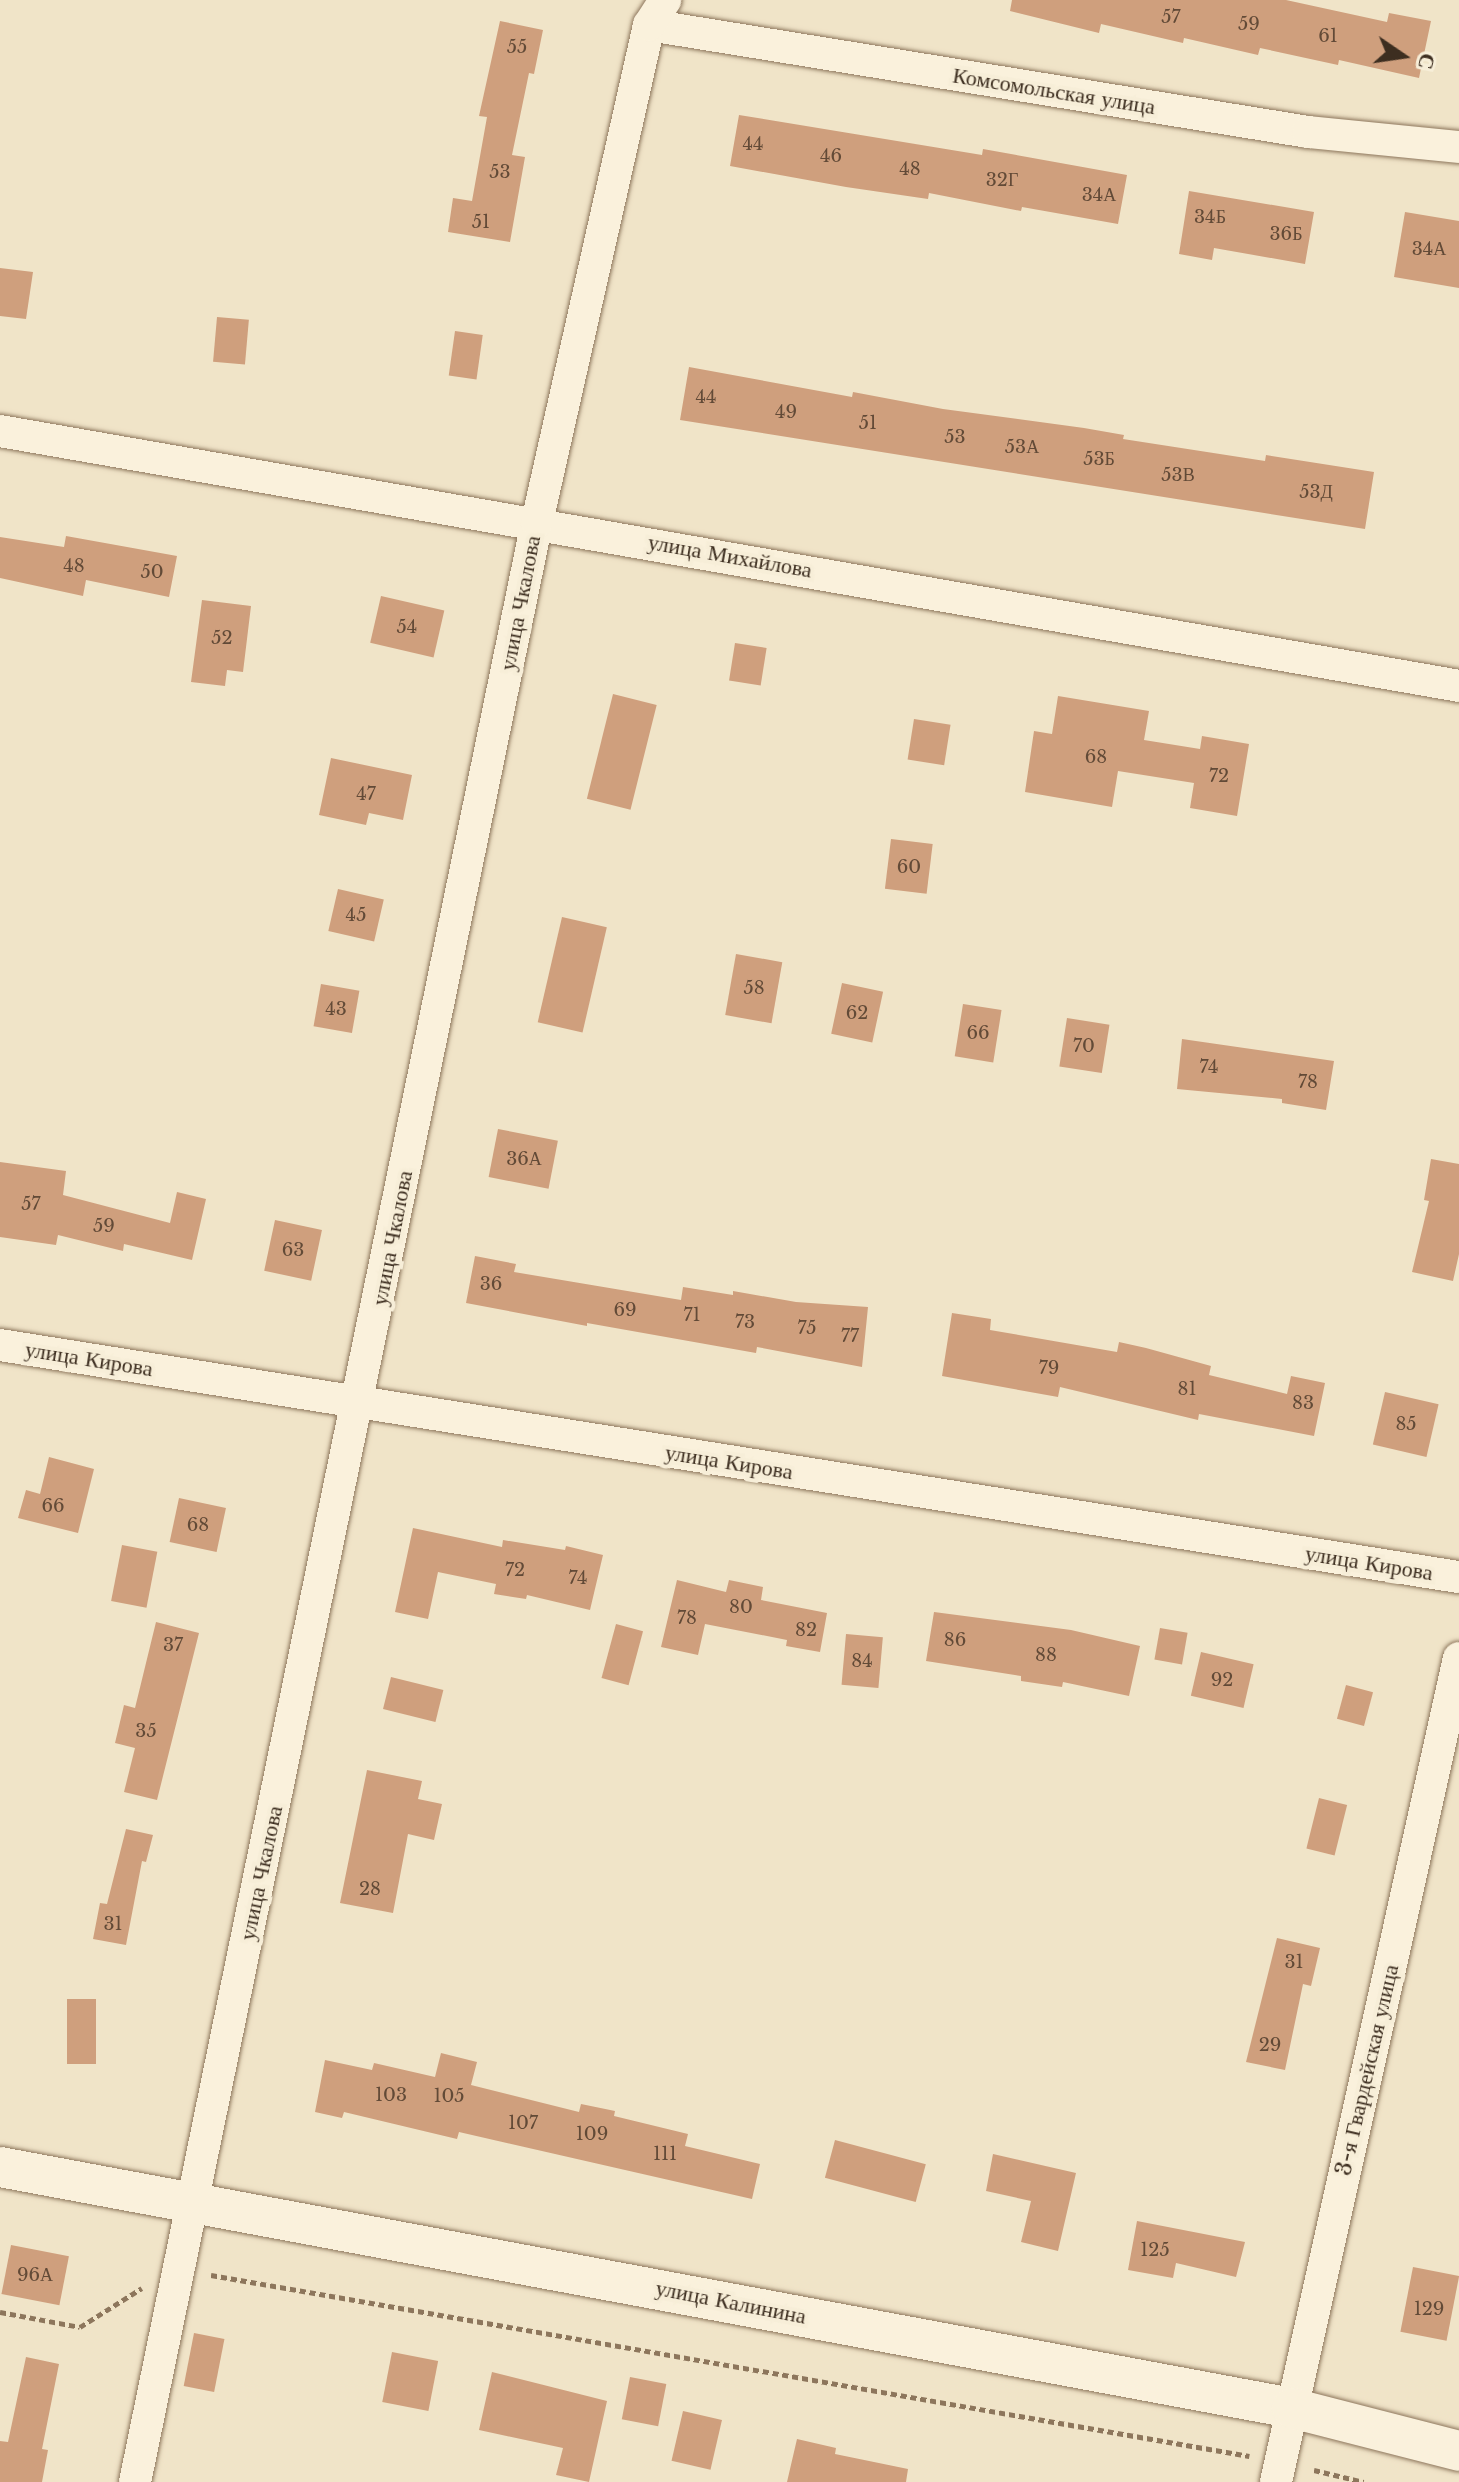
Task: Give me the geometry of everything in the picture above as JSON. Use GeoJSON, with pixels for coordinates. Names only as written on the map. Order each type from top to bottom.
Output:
{"type":"FeatureCollection","features":[{"type":"Feature","properties":{"kind":"street","name":"Комсомольская улица"},"geometry":{"type":"LineString","coordinates":[[657,13],[1308,132],[1459,147]]}},
{"type":"Feature","properties":{"kind":"street","name":"улица Чкалова"},"geometry":{"type":"LineString","coordinates":[[135,2482],[359,1404],[537,522],[657,13]]}},
{"type":"Feature","properties":{"kind":"street","name":"улица Михайлова"},"geometry":{"type":"LineString","coordinates":[[0,431],[537,522],[1459,686]]}},
{"type":"Feature","properties":{"kind":"street","name":"улица Кирова"},"geometry":{"type":"LineString","coordinates":[[0,1345],[1459,1577]]}},
{"type":"Feature","properties":{"kind":"street","name":"3-я Гвардейская улица"},"geometry":{"type":"LineString","coordinates":[[1278,2472],[1459,1658]]}},
{"type":"Feature","properties":{"kind":"street","name":"улица Калинина"},"geometry":{"type":"LineString","coordinates":[[0,2167],[1292,2408],[1459,2451]]}},
{"type":"Feature","properties":{"kind":"path"},"geometry":{"type":"LineString","coordinates":[[0,2312],[80,2327],[132,2293],[178,2269],[1278,2472],[1364,2482]]}},
{"type":"Feature","properties":{"kind":"building"},"geometry":{"type":"Polygon","coordinates":[[[1012,0],[1286,0],[1387,22],[1389,13],[1431,21],[1419,78],[1339,60],[1338,65],[1260,48],[1258,55],[1184,38],[1183,43],[1101,24],[1099,33],[1010,11],[1012,0]]]}},
{"type":"Feature","properties":{"kind":"building"},"geometry":{"type":"Polygon","coordinates":[[[500,21],[543,30],[534,74],[529,73],[512,155],[525,157],[510,242],[448,232],[453,198],[472,201],[487,117],[479,116],[500,21]]]}},
{"type":"Feature","properties":{"kind":"building"},"geometry":{"type":"Polygon","coordinates":[[[739,115],[982,155],[983,149],[1127,175],[1118,224],[1022,207],[1021,211],[929,193],[928,199],[846,187],[730,166],[739,115]]]}},
{"type":"Feature","properties":{"kind":"building"},"geometry":{"type":"Polygon","coordinates":[[[1189,191],[1314,212],[1305,264],[1214,248],[1212,260],[1179,254],[1189,191]]]}},
{"type":"Feature","properties":{"kind":"building"},"geometry":{"type":"Polygon","coordinates":[[[1405,212],[1459,221],[1459,288],[1394,277],[1405,212]]]}},
{"type":"Feature","properties":{"kind":"building"},"geometry":{"type":"Polygon","coordinates":[[[0,268],[33,272],[26,319],[0,316],[0,268]]]}},
{"type":"Feature","properties":{"kind":"building"},"geometry":{"type":"Polygon","coordinates":[[[217,317],[249,320],[245,365],[213,362],[217,317]]]}},
{"type":"Feature","properties":{"kind":"building"},"geometry":{"type":"Polygon","coordinates":[[[455,331],[483,335],[476,379],[449,376],[455,331]]]}},
{"type":"Feature","properties":{"kind":"building"},"geometry":{"type":"Polygon","coordinates":[[[689,367],[852,397],[853,392],[943,409],[1084,428],[1124,435],[1123,439],[1265,461],[1266,455],[1374,472],[1365,529],[680,420],[689,367]]]}},
{"type":"Feature","properties":{"kind":"building"},"geometry":{"type":"Polygon","coordinates":[[[66,536],[177,556],[169,597],[86,580],[83,596],[0,578],[0,537],[64,547],[66,536]]]}},
{"type":"Feature","properties":{"kind":"building"},"geometry":{"type":"Polygon","coordinates":[[[381,596],[444,611],[434,657],[370,643],[381,596]]]}},
{"type":"Feature","properties":{"kind":"building"},"geometry":{"type":"Polygon","coordinates":[[[202,600],[251,606],[243,672],[227,670],[225,686],[191,682],[202,600]]]}},
{"type":"Feature","properties":{"kind":"building"},"geometry":{"type":"Polygon","coordinates":[[[735,643],[767,648],[761,686],[729,681],[735,643]]]}},
{"type":"Feature","properties":{"kind":"building"},"geometry":{"type":"Polygon","coordinates":[[[613,694],[657,705],[631,810],[587,799],[613,694]]]}},
{"type":"Feature","properties":{"kind":"building"},"geometry":{"type":"Polygon","coordinates":[[[1058,696],[1149,711],[1144,740],[1200,749],[1202,736],[1249,744],[1237,816],[1190,808],[1194,783],[1118,771],[1112,807],[1025,792],[1034,731],[1052,734],[1058,696]]]}},
{"type":"Feature","properties":{"kind":"building"},"geometry":{"type":"Polygon","coordinates":[[[914,719],[951,725],[944,765],[908,759],[914,719]]]}},
{"type":"Feature","properties":{"kind":"building"},"geometry":{"type":"Polygon","coordinates":[[[331,758],[412,775],[403,820],[369,813],[366,825],[319,815],[331,758]]]}},
{"type":"Feature","properties":{"kind":"building"},"geometry":{"type":"Polygon","coordinates":[[[891,839],[933,844],[927,894],[885,889],[891,839]]]}},
{"type":"Feature","properties":{"kind":"building"},"geometry":{"type":"Polygon","coordinates":[[[338,889],[384,900],[374,941],[328,931],[338,889]]]}},
{"type":"Feature","properties":{"kind":"building"},"geometry":{"type":"Polygon","coordinates":[[[562,917],[607,927],[583,1033],[538,1022],[562,917]]]}},
{"type":"Feature","properties":{"kind":"building"},"geometry":{"type":"Polygon","coordinates":[[[736,954],[782,962],[772,1023],[725,1015],[736,954]]]}},
{"type":"Feature","properties":{"kind":"building"},"geometry":{"type":"Polygon","coordinates":[[[842,983],[883,992],[872,1043],[831,1034],[842,983]]]}},
{"type":"Feature","properties":{"kind":"building"},"geometry":{"type":"Polygon","coordinates":[[[321,984],[359,991],[352,1033],[314,1026],[321,984]]]}},
{"type":"Feature","properties":{"kind":"building"},"geometry":{"type":"Polygon","coordinates":[[[963,1004],[1002,1010],[993,1062],[955,1056],[963,1004]]]}},
{"type":"Feature","properties":{"kind":"building"},"geometry":{"type":"Polygon","coordinates":[[[1067,1018],[1109,1025],[1102,1073],[1059,1066],[1067,1018]]]}},
{"type":"Feature","properties":{"kind":"building"},"geometry":{"type":"Polygon","coordinates":[[[1182,1039],[1334,1061],[1326,1110],[1282,1103],[1282,1099],[1177,1089],[1182,1039]]]}},
{"type":"Feature","properties":{"kind":"building"},"geometry":{"type":"Polygon","coordinates":[[[498,1129],[558,1141],[549,1189],[489,1177],[498,1129]]]}},
{"type":"Feature","properties":{"kind":"building"},"geometry":{"type":"Polygon","coordinates":[[[1431,1159],[1459,1164],[1459,1254],[1453,1281],[1412,1272],[1429,1201],[1424,1200],[1431,1159]]]}},
{"type":"Feature","properties":{"kind":"building"},"geometry":{"type":"Polygon","coordinates":[[[0,1162],[66,1171],[63,1195],[170,1223],[177,1192],[206,1199],[192,1260],[124,1244],[123,1251],[58,1235],[56,1245],[0,1237],[0,1162]]]}},
{"type":"Feature","properties":{"kind":"building"},"geometry":{"type":"Polygon","coordinates":[[[275,1220],[322,1230],[311,1281],[264,1271],[275,1220]]]}},
{"type":"Feature","properties":{"kind":"building"},"geometry":{"type":"Polygon","coordinates":[[[475,1256],[516,1264],[514,1272],[681,1300],[683,1287],[733,1295],[733,1291],[796,1302],[868,1307],[862,1367],[757,1347],[756,1353],[587,1323],[587,1326],[466,1303],[475,1256]]]}},
{"type":"Feature","properties":{"kind":"building"},"geometry":{"type":"Polygon","coordinates":[[[952,1313],[991,1319],[990,1330],[1117,1352],[1119,1342],[1146,1348],[1211,1366],[1209,1375],[1287,1394],[1291,1376],[1325,1383],[1314,1436],[1199,1414],[1198,1420],[1060,1387],[1058,1397],[942,1376],[952,1313]]]}},
{"type":"Feature","properties":{"kind":"building"},"geometry":{"type":"Polygon","coordinates":[[[1385,1392],[1439,1404],[1426,1457],[1373,1445],[1385,1392]]]}},
{"type":"Feature","properties":{"kind":"building"},"geometry":{"type":"Polygon","coordinates":[[[49,1457],[94,1469],[78,1533],[18,1518],[26,1490],[40,1494],[49,1457]]]}},
{"type":"Feature","properties":{"kind":"building"},"geometry":{"type":"Polygon","coordinates":[[[179,1498],[226,1508],[217,1552],[170,1542],[179,1498]]]}},
{"type":"Feature","properties":{"kind":"building"},"geometry":{"type":"Polygon","coordinates":[[[413,1528],[502,1547],[503,1540],[565,1550],[566,1546],[603,1555],[590,1610],[527,1595],[526,1599],[494,1594],[496,1584],[438,1572],[428,1619],[395,1612],[413,1528]]]}},
{"type":"Feature","properties":{"kind":"building"},"geometry":{"type":"Polygon","coordinates":[[[122,1545],[157,1552],[146,1608],[111,1601],[122,1545]]]}},
{"type":"Feature","properties":{"kind":"building"},"geometry":{"type":"Polygon","coordinates":[[[677,1580],[726,1592],[729,1580],[763,1587],[761,1600],[827,1613],[820,1652],[786,1646],[787,1640],[705,1624],[698,1655],[661,1647],[677,1580]]]}},
{"type":"Feature","properties":{"kind":"building"},"geometry":{"type":"Polygon","coordinates":[[[934,1612],[1071,1630],[1140,1646],[1129,1696],[1063,1682],[1062,1687],[1021,1681],[1021,1676],[926,1661],[934,1612]]]}},
{"type":"Feature","properties":{"kind":"building"},"geometry":{"type":"Polygon","coordinates":[[[156,1622],[199,1633],[157,1800],[124,1792],[135,1748],[115,1743],[124,1705],[135,1708],[156,1622]]]}},
{"type":"Feature","properties":{"kind":"building"},"geometry":{"type":"Polygon","coordinates":[[[616,1624],[643,1631],[629,1685],[602,1678],[616,1624]]]}},
{"type":"Feature","properties":{"kind":"building"},"geometry":{"type":"Polygon","coordinates":[[[1160,1628],[1188,1633],[1182,1664],[1154,1660],[1160,1628]]]}},
{"type":"Feature","properties":{"kind":"building"},"geometry":{"type":"Polygon","coordinates":[[[846,1634],[883,1637],[878,1688],[842,1685],[846,1634]]]}},
{"type":"Feature","properties":{"kind":"building"},"geometry":{"type":"Polygon","coordinates":[[[1201,1652],[1254,1664],[1243,1708],[1191,1696],[1201,1652]]]}},
{"type":"Feature","properties":{"kind":"building"},"geometry":{"type":"Polygon","coordinates":[[[391,1677],[443,1690],[435,1722],[383,1709],[391,1677]]]}},
{"type":"Feature","properties":{"kind":"building"},"geometry":{"type":"Polygon","coordinates":[[[1346,1685],[1373,1692],[1364,1726],[1337,1719],[1346,1685]]]}},
{"type":"Feature","properties":{"kind":"building"},"geometry":{"type":"Polygon","coordinates":[[[367,1770],[422,1781],[418,1799],[442,1804],[434,1840],[408,1834],[393,1913],[340,1903],[367,1770]]]}},
{"type":"Feature","properties":{"kind":"building"},"geometry":{"type":"Polygon","coordinates":[[[1319,1798],[1347,1805],[1335,1855],[1306,1848],[1319,1798]]]}},
{"type":"Feature","properties":{"kind":"building"},"geometry":{"type":"Polygon","coordinates":[[[126,1829],[153,1835],[146,1862],[142,1861],[126,1945],[93,1939],[100,1903],[107,1904],[126,1829]]]}},
{"type":"Feature","properties":{"kind":"building"},"geometry":{"type":"Polygon","coordinates":[[[1277,1938],[1320,1948],[1311,1986],[1303,1984],[1285,2070],[1246,2062],[1277,1938]]]}},
{"type":"Feature","properties":{"kind":"building"},"geometry":{"type":"Polygon","coordinates":[[[67,1999],[96,1999],[96,2064],[67,2064],[67,1999]]]}},
{"type":"Feature","properties":{"kind":"building"},"geometry":{"type":"Polygon","coordinates":[[[441,2053],[477,2062],[471,2085],[579,2112],[581,2104],[615,2111],[614,2116],[688,2134],[685,2146],[760,2164],[752,2199],[459,2132],[457,2139],[344,2112],[342,2118],[315,2112],[325,2060],[372,2070],[374,2063],[435,2077],[441,2053]]]}},
{"type":"Feature","properties":{"kind":"building"},"geometry":{"type":"Polygon","coordinates":[[[835,2140],[926,2164],[916,2202],[825,2178],[835,2140]]]}},
{"type":"Feature","properties":{"kind":"building"},"geometry":{"type":"Polygon","coordinates":[[[993,2154],[1076,2173],[1058,2251],[1021,2242],[1031,2201],[986,2191],[993,2154]]]}},
{"type":"Feature","properties":{"kind":"building"},"geometry":{"type":"Polygon","coordinates":[[[1137,2221],[1245,2242],[1236,2277],[1176,2263],[1173,2278],[1128,2270],[1137,2221]]]}},
{"type":"Feature","properties":{"kind":"building"},"geometry":{"type":"Polygon","coordinates":[[[11,2245],[69,2256],[59,2305],[1,2294],[11,2245]]]}},
{"type":"Feature","properties":{"kind":"building"},"geometry":{"type":"Polygon","coordinates":[[[1413,2267],[1459,2276],[1447,2341],[1400,2332],[1413,2267]]]}},
{"type":"Feature","properties":{"kind":"building"},"geometry":{"type":"Polygon","coordinates":[[[194,2333],[224,2339],[214,2392],[184,2386],[194,2333]]]}},
{"type":"Feature","properties":{"kind":"building"},"geometry":{"type":"Polygon","coordinates":[[[392,2352],[438,2361],[428,2411],[382,2402],[392,2352]]]}},
{"type":"Feature","properties":{"kind":"building"},"geometry":{"type":"Polygon","coordinates":[[[26,2357],[59,2364],[42,2449],[48,2450],[42,2482],[0,2482],[0,2441],[8,2442],[26,2357]]]}},
{"type":"Feature","properties":{"kind":"building"},"geometry":{"type":"Polygon","coordinates":[[[492,2372],[607,2401],[589,2482],[556,2475],[563,2448],[479,2430],[492,2372]]]}},
{"type":"Feature","properties":{"kind":"building"},"geometry":{"type":"Polygon","coordinates":[[[630,2377],[666,2384],[658,2426],[622,2419],[630,2377]]]}},
{"type":"Feature","properties":{"kind":"building"},"geometry":{"type":"Polygon","coordinates":[[[683,2411],[722,2420],[711,2470],[672,2461],[683,2411]]]}},
{"type":"Feature","properties":{"kind":"building"},"geometry":{"type":"Polygon","coordinates":[[[797,2439],[836,2448],[835,2454],[908,2469],[906,2482],[787,2482],[797,2439]]]}}]}
